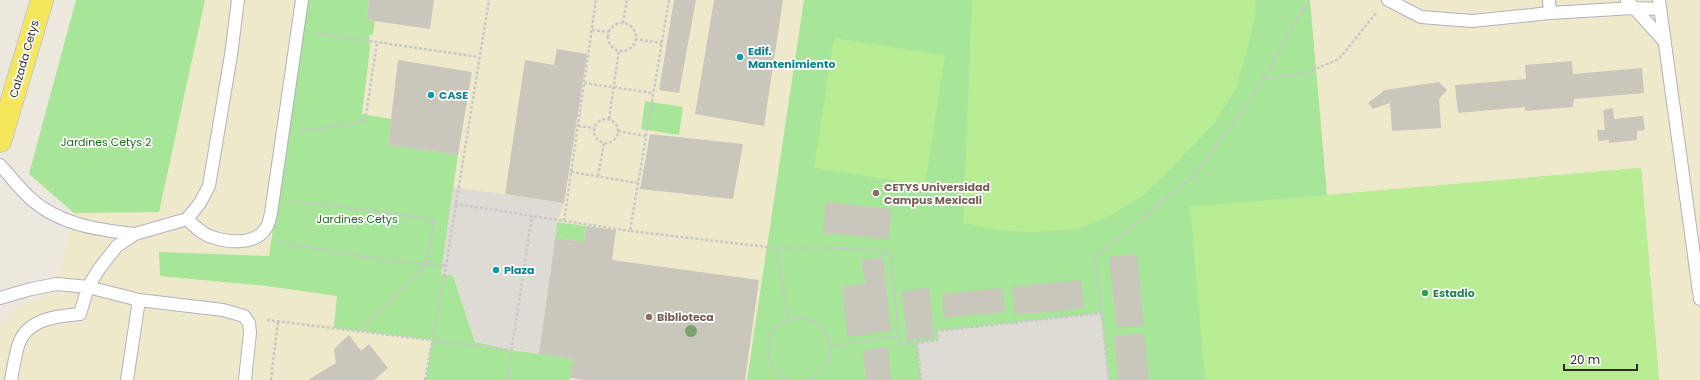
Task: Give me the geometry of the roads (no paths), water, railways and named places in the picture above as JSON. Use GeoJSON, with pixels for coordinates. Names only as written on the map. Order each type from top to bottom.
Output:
{"type":"FeatureCollection","features":[{"type":"Feature","properties":{"kind":"main road","name":"Calzada Cetys"},"geometry":{"type":"LineString","coordinates":[[0,141],[42,0]]}},
{"type":"Feature","properties":{"kind":"lane"},"geometry":{"type":"LineString","coordinates":[[11,380],[18,345],[29,328],[58,316],[80,314],[88,287],[99,269],[117,246],[135,234],[187,219],[200,203],[208,186],[231,55],[238,0]]}},
{"type":"Feature","properties":{"kind":"lane"},"geometry":{"type":"LineString","coordinates":[[187,219],[199,230],[212,237],[232,241],[247,240],[258,237],[267,227],[271,213],[302,0]]}},
{"type":"Feature","properties":{"kind":"lane"},"geometry":{"type":"LineString","coordinates":[[1388,0],[1421,17],[1450,21],[1472,21],[1630,4],[1659,4],[1700,299]]}},
{"type":"Feature","properties":{"kind":"lane"},"geometry":{"type":"LineString","coordinates":[[1549,0],[1550,13]]}},
{"type":"Feature","properties":{"kind":"lane"},"geometry":{"type":"LineString","coordinates":[[1630,4],[1665,42]]}},
{"type":"Feature","properties":{"kind":"lane"},"geometry":{"type":"LineString","coordinates":[[0,165],[32,200],[71,223],[93,228],[135,234]]}},
{"type":"Feature","properties":{"kind":"lane"},"geometry":{"type":"LineString","coordinates":[[0,298],[56,284],[88,287],[139,300],[223,310],[244,316],[249,323],[250,333],[245,380]]}},
{"type":"Feature","properties":{"kind":"lane"},"geometry":{"type":"LineString","coordinates":[[127,380],[139,300]]}},
{"type":"Feature","properties":{"kind":"place","name":"Edif. Mantenimiento"},"geometry":{"type":"Point","coordinates":[740,57]}},
{"type":"Feature","properties":{"kind":"place","name":"CASE"},"geometry":{"type":"Point","coordinates":[431,95]}},
{"type":"Feature","properties":{"kind":"place","name":"CETYS Universidad Campus Mexicali"},"geometry":{"type":"Point","coordinates":[876,193]}},
{"type":"Feature","properties":{"kind":"place","name":"Plaza"},"geometry":{"type":"Point","coordinates":[496,270]}},
{"type":"Feature","properties":{"kind":"place","name":"Estadio"},"geometry":{"type":"Point","coordinates":[1425,293]}},
{"type":"Feature","properties":{"kind":"place","name":"Biblioteca"},"geometry":{"type":"Point","coordinates":[649,317]}},
{"type":"Feature","properties":{"kind":"park label","name":"Jardines Cetys 2"},"geometry":{"type":"Point","coordinates":[106,142]}},
{"type":"Feature","properties":{"kind":"park label","name":"Jardines Cetys"},"geometry":{"type":"Point","coordinates":[357,219]}}]}
